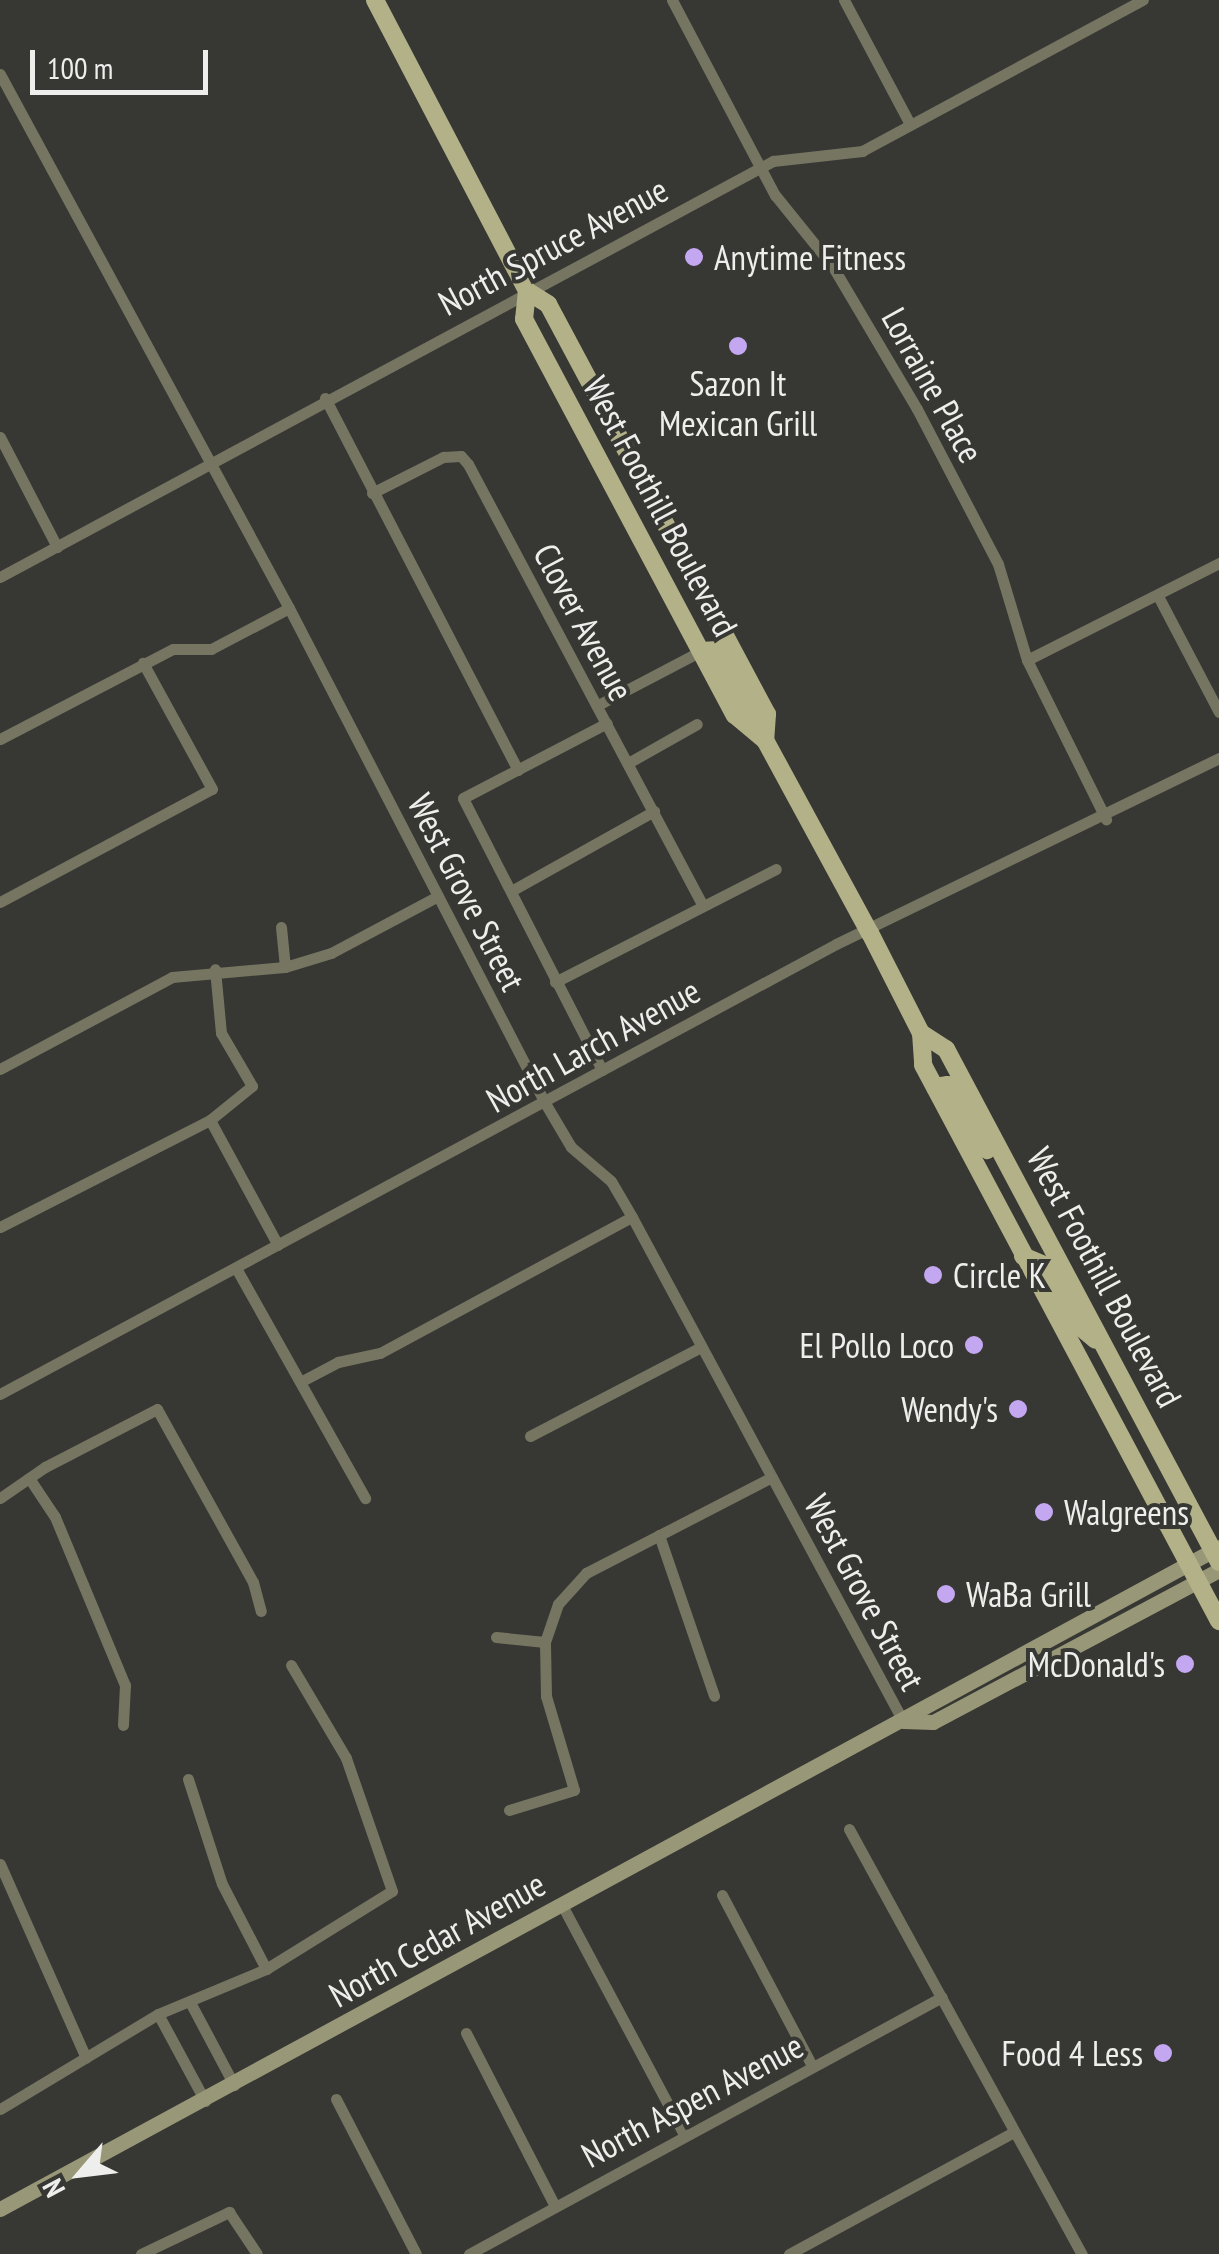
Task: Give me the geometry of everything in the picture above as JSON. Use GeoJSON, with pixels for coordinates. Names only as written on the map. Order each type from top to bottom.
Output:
{"type":"FeatureCollection","features":[{"type":"Feature","properties":{"kind":"main road","name":"West Foothill Boulevard"},"geometry":{"type":"LineString","coordinates":[[375,0],[527,291],[549,307],[767,714],[764,740]]}},
{"type":"Feature","properties":{"kind":"main road","name":"West Foothill Boulevard"},"geometry":{"type":"LineString","coordinates":[[527,291],[524,318],[735,715],[764,740],[870,933],[921,1033],[923,1065],[934,1087],[1219,1621]]}},
{"type":"Feature","properties":{"kind":"main road","name":"West Foothill Boulevard"},"geometry":{"type":"LineString","coordinates":[[921,1033],[946,1049],[1217,1553]]}},
{"type":"Feature","properties":{"kind":"main road"},"geometry":{"type":"LineString","coordinates":[[934,1087],[948,1085],[1003,1179],[1022,1192]]}},
{"type":"Feature","properties":{"kind":"main road"},"geometry":{"type":"LineString","coordinates":[[1023,1256],[1036,1256],[1046,1266],[1078,1325],[1104,1346]]}},
{"type":"Feature","properties":{"kind":"main road","name":"North Cedar Avenue"},"geometry":{"type":"LineString","coordinates":[[0,2209],[1020,1654],[1217,1553]]}},
{"type":"Feature","properties":{"kind":"main road","name":"North Cedar Avenue"},"geometry":{"type":"LineString","coordinates":[[903,1720],[933,1722],[1219,1570]]}},
{"type":"Feature","properties":{"kind":"main road"},"geometry":{"type":"LineString","coordinates":[[966,1704],[976,1689],[1021,1666],[1020,1654]]}},
{"type":"Feature","properties":{"kind":"street","name":"Lorraine Place"},"geometry":{"type":"LineString","coordinates":[[672,0],[775,195],[834,267],[918,409],[998,564],[1027,660],[1106,818]]}},
{"type":"Feature","properties":{"kind":"street"},"geometry":{"type":"LineString","coordinates":[[844,0],[910,124]]}},
{"type":"Feature","properties":{"kind":"street","name":"North Spruce Avenue"},"geometry":{"type":"LineString","coordinates":[[0,577],[209,460],[762,167],[787,158],[846,156],[1144,0]]}},
{"type":"Feature","properties":{"kind":"street","name":"West Grove Street"},"geometry":{"type":"LineString","coordinates":[[0,74],[289,608],[545,1103],[571,1147],[610,1181],[632,1217],[903,1720]]}},
{"type":"Feature","properties":{"kind":"street"},"geometry":{"type":"LineString","coordinates":[[325,398],[518,770]]}},
{"type":"Feature","properties":{"kind":"street"},"geometry":{"type":"LineString","coordinates":[[0,438],[57,547]]}},
{"type":"Feature","properties":{"kind":"street","name":"Clover Avenue"},"geometry":{"type":"LineString","coordinates":[[372,493],[443,457],[461,456],[701,903]]}},
{"type":"Feature","properties":{"kind":"street"},"geometry":{"type":"LineString","coordinates":[[1027,660],[1219,563]]}},
{"type":"Feature","properties":{"kind":"street"},"geometry":{"type":"LineString","coordinates":[[1158,596],[1219,712]]}},
{"type":"Feature","properties":{"kind":"street"},"geometry":{"type":"LineString","coordinates":[[0,739],[172,649],[211,649],[289,608]]}},
{"type":"Feature","properties":{"kind":"street"},"geometry":{"type":"LineString","coordinates":[[598,706],[701,652]]}},
{"type":"Feature","properties":{"kind":"street"},"geometry":{"type":"LineString","coordinates":[[0,902],[212,790],[144,663]]}},
{"type":"Feature","properties":{"kind":"street"},"geometry":{"type":"LineString","coordinates":[[602,1070],[463,798],[607,723]]}},
{"type":"Feature","properties":{"kind":"street"},"geometry":{"type":"LineString","coordinates":[[628,763],[697,724]]}},
{"type":"Feature","properties":{"kind":"street","name":"North Larch Avenue"},"geometry":{"type":"LineString","coordinates":[[0,1394],[836,944],[870,933],[1064,831],[1106,818],[1219,758]]}},
{"type":"Feature","properties":{"kind":"street"},"geometry":{"type":"LineString","coordinates":[[511,891],[654,812]]}},
{"type":"Feature","properties":{"kind":"street"},"geometry":{"type":"LineString","coordinates":[[555,982],[701,903],[776,869]]}},
{"type":"Feature","properties":{"kind":"street"},"geometry":{"type":"LineString","coordinates":[[0,1068],[172,977],[215,968],[284,967],[331,953],[438,896]]}},
{"type":"Feature","properties":{"kind":"street"},"geometry":{"type":"LineString","coordinates":[[281,927],[284,967]]}},
{"type":"Feature","properties":{"kind":"street"},"geometry":{"type":"LineString","coordinates":[[0,1228],[210,1120],[252,1086],[221,1033],[215,968]]}},
{"type":"Feature","properties":{"kind":"street"},"geometry":{"type":"LineString","coordinates":[[210,1120],[278,1246]]}},
{"type":"Feature","properties":{"kind":"street"},"geometry":{"type":"LineString","coordinates":[[302,1381],[338,1362],[380,1353],[632,1217]]}},
{"type":"Feature","properties":{"kind":"street"},"geometry":{"type":"LineString","coordinates":[[236,1268],[365,1498]]}},
{"type":"Feature","properties":{"kind":"street"},"geometry":{"type":"LineString","coordinates":[[530,1436],[701,1346]]}},
{"type":"Feature","properties":{"kind":"street"},"geometry":{"type":"LineString","coordinates":[[0,1498],[29,1478],[157,1409],[253,1582],[261,1612]]}},
{"type":"Feature","properties":{"kind":"street"},"geometry":{"type":"LineString","coordinates":[[508,1810],[574,1790],[546,1696],[545,1642],[558,1604],[586,1572],[772,1477]]}},
{"type":"Feature","properties":{"kind":"street"},"geometry":{"type":"LineString","coordinates":[[29,1478],[55,1518],[126,1685],[123,1725]]}},
{"type":"Feature","properties":{"kind":"street"},"geometry":{"type":"LineString","coordinates":[[659,1535],[714,1696]]}},
{"type":"Feature","properties":{"kind":"street"},"geometry":{"type":"LineString","coordinates":[[496,1637],[545,1642]]}},
{"type":"Feature","properties":{"kind":"street"},"geometry":{"type":"LineString","coordinates":[[0,2109],[158,2014],[190,2004],[266,1968],[392,1891],[346,1758],[291,1665]]}},
{"type":"Feature","properties":{"kind":"street"},"geometry":{"type":"LineString","coordinates":[[188,1780],[222,1884],[266,1968]]}},
{"type":"Feature","properties":{"kind":"street"},"geometry":{"type":"LineString","coordinates":[[850,1829],[1082,2254]]}},
{"type":"Feature","properties":{"kind":"street"},"geometry":{"type":"LineString","coordinates":[[0,1864],[86,2058]]}},
{"type":"Feature","properties":{"kind":"street"},"geometry":{"type":"LineString","coordinates":[[722,1895],[812,2066]]}},
{"type":"Feature","properties":{"kind":"street"},"geometry":{"type":"LineString","coordinates":[[562,1905],[684,2134]]}},
{"type":"Feature","properties":{"kind":"street","name":"North Aspen Avenue"},"geometry":{"type":"LineString","coordinates":[[469,2254],[942,1997]]}},
{"type":"Feature","properties":{"kind":"street"},"geometry":{"type":"LineString","coordinates":[[190,2004],[234,2084]]}},
{"type":"Feature","properties":{"kind":"street"},"geometry":{"type":"LineString","coordinates":[[158,2014],[205,2100]]}},
{"type":"Feature","properties":{"kind":"street"},"geometry":{"type":"LineString","coordinates":[[466,2033],[555,2206]]}},
{"type":"Feature","properties":{"kind":"street"},"geometry":{"type":"LineString","coordinates":[[336,2099],[416,2254]]}},
{"type":"Feature","properties":{"kind":"street"},"geometry":{"type":"LineString","coordinates":[[789,2254],[1014,2132]]}},
{"type":"Feature","properties":{"kind":"street"},"geometry":{"type":"LineString","coordinates":[[141,2254],[228,2212],[257,2254]]}},
{"type":"Feature","properties":{"kind":"place","name":"Anytime Fitness"},"geometry":{"type":"Point","coordinates":[694,257]}},
{"type":"Feature","properties":{"kind":"place","name":"Sazon It Mexican Grill"},"geometry":{"type":"Point","coordinates":[738,346]}},
{"type":"Feature","properties":{"kind":"place","name":"Circle K"},"geometry":{"type":"Point","coordinates":[933,1275]}},
{"type":"Feature","properties":{"kind":"place","name":"El Pollo Loco"},"geometry":{"type":"Point","coordinates":[974,1345]}},
{"type":"Feature","properties":{"kind":"place","name":"Wendy's"},"geometry":{"type":"Point","coordinates":[1018,1409]}},
{"type":"Feature","properties":{"kind":"place","name":"Walgreens"},"geometry":{"type":"Point","coordinates":[1044,1512]}},
{"type":"Feature","properties":{"kind":"place","name":"WaBa Grill"},"geometry":{"type":"Point","coordinates":[946,1594]}},
{"type":"Feature","properties":{"kind":"place","name":"McDonald's"},"geometry":{"type":"Point","coordinates":[1185,1664]}},
{"type":"Feature","properties":{"kind":"place","name":"Food 4 Less"},"geometry":{"type":"Point","coordinates":[1163,2053]}}]}
